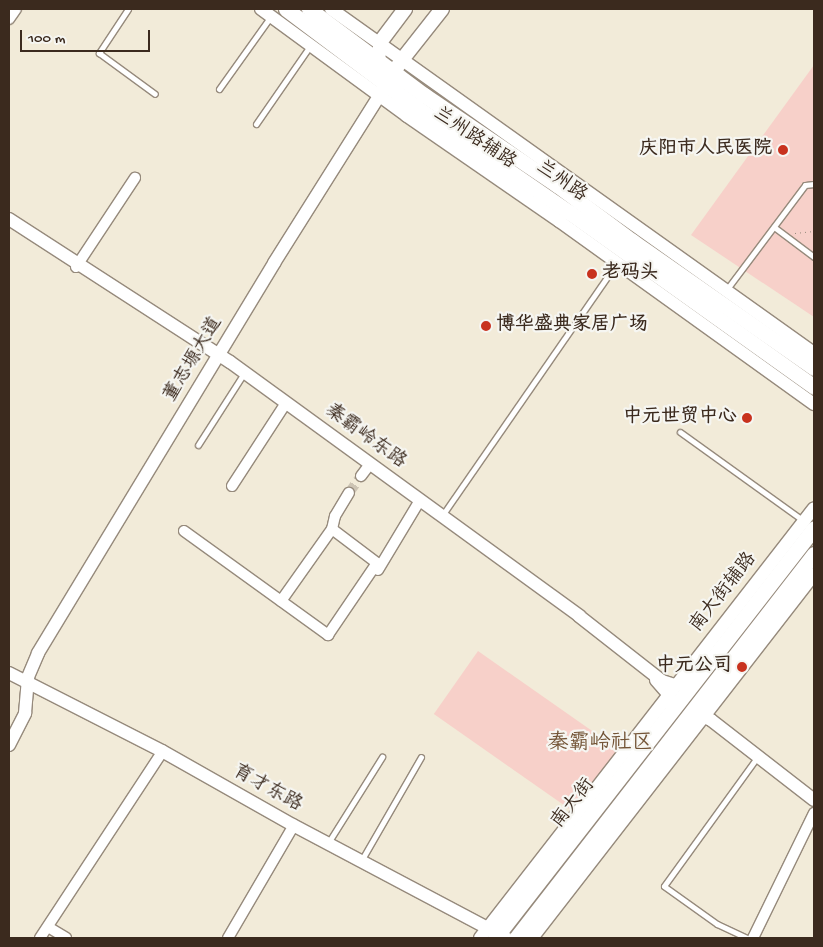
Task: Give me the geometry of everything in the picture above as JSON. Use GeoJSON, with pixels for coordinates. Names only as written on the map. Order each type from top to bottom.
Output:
{"type":"FeatureCollection","features":[{"type":"Feature","properties":{"kind":"main road","name":"兰州路"},"geometry":{"type":"LineString","coordinates":[[286,9],[569,212],[620,258],[814,387]]}},
{"type":"Feature","properties":{"kind":"main road","name":"兰州路"},"geometry":{"type":"LineString","coordinates":[[309,9],[378,52],[385,80],[558,185],[632,241],[814,368]]}},
{"type":"Feature","properties":{"kind":"main road"},"geometry":{"type":"LineString","coordinates":[[378,52],[405,9]]}},
{"type":"Feature","properties":{"kind":"main road","name":"董志塬大道"},"geometry":{"type":"LineString","coordinates":[[385,80],[442,9]]}},
{"type":"Feature","properties":{"kind":"main road","name":"南大街"},"geometry":{"type":"LineString","coordinates":[[492,935],[673,696],[694,682],[809,525]]}},
{"type":"Feature","properties":{"kind":"main road","name":"南大街"},"geometry":{"type":"LineString","coordinates":[[516,938],[814,554]]}},
{"type":"Feature","properties":{"kind":"street"},"geometry":{"type":"LineString","coordinates":[[9,19],[16,9]]}},
{"type":"Feature","properties":{"kind":"street"},"geometry":{"type":"LineString","coordinates":[[331,9],[378,52]]}},
{"type":"Feature","properties":{"kind":"street","name":"兰州路辅路"},"geometry":{"type":"LineString","coordinates":[[266,12],[311,45],[385,80],[726,290],[814,352]]}},
{"type":"Feature","properties":{"kind":"street","name":"董志塬大道"},"geometry":{"type":"LineString","coordinates":[[9,745],[22,723],[27,666],[34,651],[385,80]]}},
{"type":"Feature","properties":{"kind":"street"},"geometry":{"type":"LineString","coordinates":[[77,266],[135,178]]}},
{"type":"Feature","properties":{"kind":"street","name":"秦霸岭东路"},"geometry":{"type":"LineString","coordinates":[[9,219],[77,266]]}},
{"type":"Feature","properties":{"kind":"street","name":"秦霸岭东路"},"geometry":{"type":"LineString","coordinates":[[9,224],[244,374],[285,404],[366,469],[419,502],[579,616],[662,681],[673,696]]}},
{"type":"Feature","properties":{"kind":"street"},"geometry":{"type":"LineString","coordinates":[[620,258],[814,404]]}},
{"type":"Feature","properties":{"kind":"street"},"geometry":{"type":"LineString","coordinates":[[232,486],[285,404]]}},
{"type":"Feature","properties":{"kind":"street"},"geometry":{"type":"LineString","coordinates":[[281,601],[332,529],[335,516],[349,493]]}},
{"type":"Feature","properties":{"kind":"street"},"geometry":{"type":"LineString","coordinates":[[347,619],[419,502]]}},
{"type":"Feature","properties":{"kind":"street","name":"南大街辅路"},"geometry":{"type":"LineString","coordinates":[[673,696],[809,525],[814,508]]}},
{"type":"Feature","properties":{"kind":"street"},"geometry":{"type":"LineString","coordinates":[[184,531],[328,635],[378,563],[332,529]]}},
{"type":"Feature","properties":{"kind":"street"},"geometry":{"type":"LineString","coordinates":[[532,938],[814,575]]}},
{"type":"Feature","properties":{"kind":"street","name":"育才东路"},"geometry":{"type":"LineString","coordinates":[[9,673],[26,685],[160,755],[291,830],[492,935]]}},
{"type":"Feature","properties":{"kind":"street","name":"育才东路"},"geometry":{"type":"LineString","coordinates":[[9,679],[58,697],[162,751],[492,935]]}},
{"type":"Feature","properties":{"kind":"street"},"geometry":{"type":"LineString","coordinates":[[673,696],[694,682]]}},
{"type":"Feature","properties":{"kind":"street","name":"董志塬大道"},"geometry":{"type":"LineString","coordinates":[[9,736],[21,711],[26,685]]}},
{"type":"Feature","properties":{"kind":"street"},"geometry":{"type":"LineString","coordinates":[[705,695],[706,714],[814,800]]}},
{"type":"Feature","properties":{"kind":"street"},"geometry":{"type":"LineString","coordinates":[[688,718],[706,714]]}},
{"type":"Feature","properties":{"kind":"street"},"geometry":{"type":"LineString","coordinates":[[40,938],[160,755]]}},
{"type":"Feature","properties":{"kind":"street"},"geometry":{"type":"LineString","coordinates":[[759,755],[814,795]]}},
{"type":"Feature","properties":{"kind":"street"},"geometry":{"type":"LineString","coordinates":[[752,938],[814,813]]}},
{"type":"Feature","properties":{"kind":"street"},"geometry":{"type":"LineString","coordinates":[[228,938],[291,830]]}},
{"type":"Feature","properties":{"kind":"street"},"geometry":{"type":"LineString","coordinates":[[48,927],[66,938]]}},
{"type":"Feature","properties":{"kind":"lane"},"geometry":{"type":"LineString","coordinates":[[128,9],[99,53],[155,94]]}},
{"type":"Feature","properties":{"kind":"lane"},"geometry":{"type":"LineString","coordinates":[[219,89],[266,12]]}},
{"type":"Feature","properties":{"kind":"lane"},"geometry":{"type":"LineString","coordinates":[[256,124],[311,45]]}},
{"type":"Feature","properties":{"kind":"lane"},"geometry":{"type":"LineString","coordinates":[[726,290],[805,185],[814,184]]}},
{"type":"Feature","properties":{"kind":"lane"},"geometry":{"type":"LineString","coordinates":[[774,226],[814,257]]}},
{"type":"Feature","properties":{"kind":"lane"},"geometry":{"type":"LineString","coordinates":[[441,518],[620,258]]}},
{"type":"Feature","properties":{"kind":"lane"},"geometry":{"type":"LineString","coordinates":[[198,445],[244,374]]}},
{"type":"Feature","properties":{"kind":"lane"},"geometry":{"type":"LineString","coordinates":[[680,432],[809,525]]}},
{"type":"Feature","properties":{"kind":"lane"},"geometry":{"type":"LineString","coordinates":[[747,938],[717,924],[664,886],[759,755]]}},
{"type":"Feature","properties":{"kind":"lane"},"geometry":{"type":"LineString","coordinates":[[328,844],[382,757]]}},
{"type":"Feature","properties":{"kind":"lane"},"geometry":{"type":"LineString","coordinates":[[361,862],[421,757]]}},
{"type":"Feature","properties":{"kind":"path"},"geometry":{"type":"LineString","coordinates":[[783,234],[814,231]]}},
{"type":"Feature","properties":{"kind":"shaded area","name":"庆阳市人民医院"},"geometry":{"type":"Polygon","coordinates":[[[814,65],[814,317],[691,235],[814,65]]]}},
{"type":"Feature","properties":{"kind":"shaded area"},"geometry":{"type":"Polygon","coordinates":[[[478,651],[620,750],[576,813],[434,714],[478,651]]]}},
{"type":"Feature","properties":{"kind":"tunnel"},"geometry":{"type":"LineString","coordinates":[[349,493],[361,476]]}},
{"type":"Feature","properties":{"kind":"place","name":"庆阳市人民医院"},"geometry":{"type":"Point","coordinates":[783,150]}},
{"type":"Feature","properties":{"kind":"place","name":"老码头"},"geometry":{"type":"Point","coordinates":[592,274]}},
{"type":"Feature","properties":{"kind":"place","name":"博华盛典家居广场"},"geometry":{"type":"Point","coordinates":[486,326]}},
{"type":"Feature","properties":{"kind":"place","name":"中元世贸中心"},"geometry":{"type":"Point","coordinates":[747,418]}},
{"type":"Feature","properties":{"kind":"place","name":"中元公司"},"geometry":{"type":"Point","coordinates":[742,667]}},
{"type":"Feature","properties":{"kind":"district","name":"秦霸岭社区"},"geometry":{"type":"Point","coordinates":[600,745]}}]}
